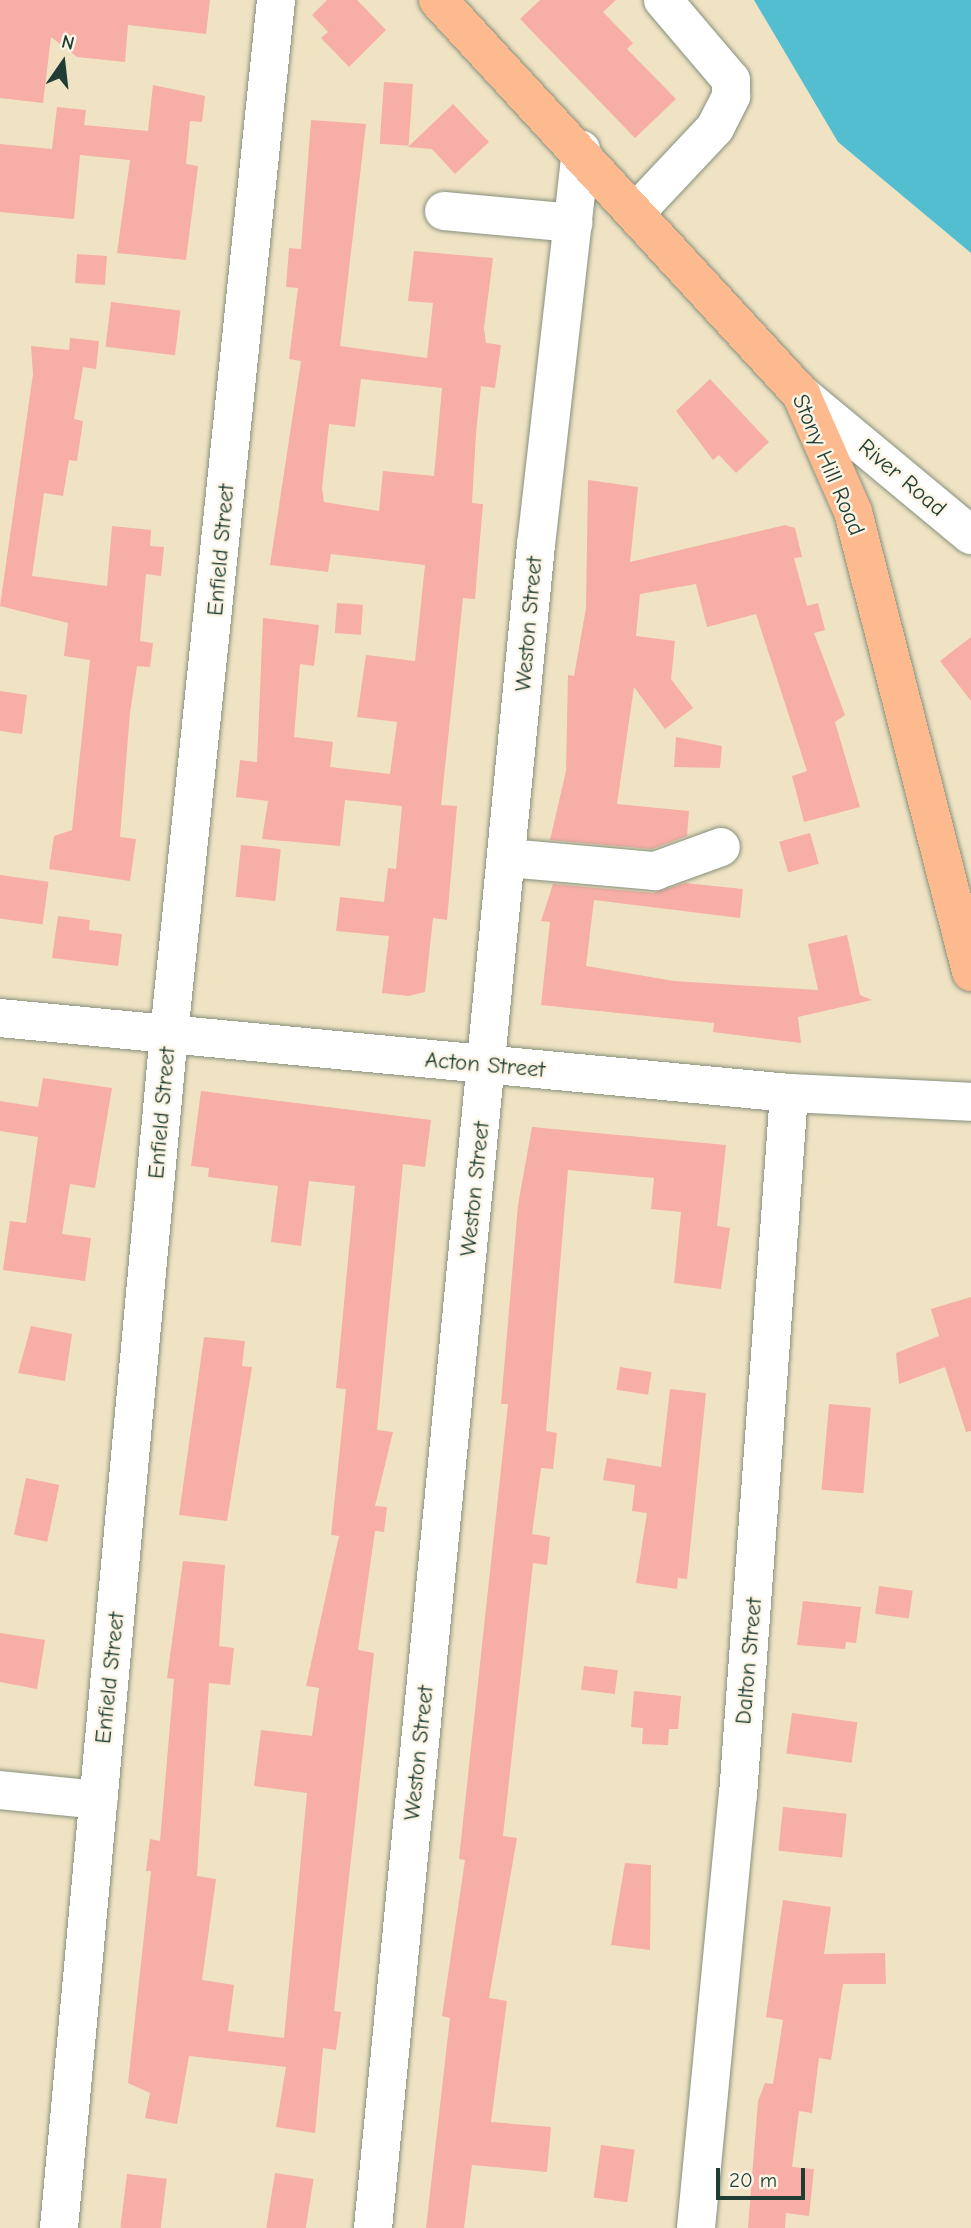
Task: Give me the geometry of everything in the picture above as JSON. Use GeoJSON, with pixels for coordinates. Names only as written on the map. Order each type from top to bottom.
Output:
{"type":"FeatureCollection","features":[{"type":"Feature","properties":{"kind":"main road","name":"Stony Hill Road"},"geometry":{"type":"LineString","coordinates":[[440,1],[581,150],[801,394],[853,512],[964,917],[971,972]]}},
{"type":"Feature","properties":{"kind":"street","name":"Enfield Street"},"geometry":{"type":"LineString","coordinates":[[59,2228],[169,1034],[275,0]]}},
{"type":"Feature","properties":{"kind":"street"},"geometry":{"type":"LineString","coordinates":[[636,212],[715,128],[731,96],[731,80],[663,0]]}},
{"type":"Feature","properties":{"kind":"street","name":"Weston Street"},"geometry":{"type":"LineString","coordinates":[[373,2228],[487,1065],[581,150]]}},
{"type":"Feature","properties":{"kind":"street"},"geometry":{"type":"LineString","coordinates":[[444,211],[573,223]]}},
{"type":"Feature","properties":{"kind":"street","name":"River Road"},"geometry":{"type":"LineString","coordinates":[[801,394],[971,535]]}},
{"type":"Feature","properties":{"kind":"street"},"geometry":{"type":"LineString","coordinates":[[508,859],[655,871],[721,847]]}},
{"type":"Feature","properties":{"kind":"street","name":"Acton Street"},"geometry":{"type":"LineString","coordinates":[[0,1018],[789,1093],[971,1102]]}},
{"type":"Feature","properties":{"kind":"street","name":"Dalton Street"},"geometry":{"type":"LineString","coordinates":[[696,2228],[738,1795],[789,1093]]}},
{"type":"Feature","properties":{"kind":"street"},"geometry":{"type":"LineString","coordinates":[[0,1790],[98,1800]]}},
{"type":"Feature","properties":{"kind":"water"},"geometry":{"type":"Polygon","coordinates":[[[754,0],[971,0],[971,253],[838,142],[754,0]]]}},
{"type":"Feature","properties":{"kind":"building"},"geometry":{"type":"Polygon","coordinates":[[[0,0],[210,0],[206,34],[128,25],[125,62],[77,57],[51,37],[43,103],[0,98],[0,0]]]}},
{"type":"Feature","properties":{"kind":"building"},"geometry":{"type":"Polygon","coordinates":[[[327,0],[357,0],[386,30],[349,67],[321,38],[328,32],[312,15],[327,0]]]}},
{"type":"Feature","properties":{"kind":"building"},"geometry":{"type":"Polygon","coordinates":[[[540,0],[616,0],[603,12],[633,43],[627,49],[676,99],[635,138],[520,19],[540,0]]]}},
{"type":"Feature","properties":{"kind":"building"},"geometry":{"type":"Polygon","coordinates":[[[384,82],[413,84],[409,146],[380,144],[384,82]]]}},
{"type":"Feature","properties":{"kind":"building"},"geometry":{"type":"Polygon","coordinates":[[[153,85],[205,96],[202,122],[190,121],[186,164],[198,166],[186,260],[117,253],[130,160],[80,155],[74,219],[0,212],[0,144],[52,149],[57,107],[86,110],[84,125],[148,131],[153,85]]]}},
{"type":"Feature","properties":{"kind":"building"},"geometry":{"type":"Polygon","coordinates":[[[453,104],[489,142],[455,174],[432,149],[408,147],[453,104]]]}},
{"type":"Feature","properties":{"kind":"building"},"geometry":{"type":"Polygon","coordinates":[[[311,120],[366,124],[340,346],[427,358],[433,303],[408,301],[414,251],[493,258],[484,328],[486,343],[501,345],[495,388],[481,386],[472,503],[483,504],[475,599],[463,598],[441,805],[457,806],[447,920],[433,918],[425,992],[408,996],[382,993],[389,936],[336,931],[340,897],[384,902],[388,868],[396,869],[402,806],[345,800],[340,846],[262,839],[268,801],[236,797],[240,760],[257,762],[263,618],[319,625],[314,666],[300,664],[294,737],[333,742],[330,767],[390,774],[397,722],[357,717],[366,655],[415,661],[425,565],[331,554],[328,572],[270,565],[301,361],[289,359],[298,288],[286,287],[289,248],[301,249],[311,120]],[[361,379],[355,427],[329,424],[322,488],[324,502],[379,511],[383,471],[434,476],[442,388],[361,379]]]}},
{"type":"Feature","properties":{"kind":"building"},"geometry":{"type":"Polygon","coordinates":[[[77,254],[107,256],[105,285],[75,283],[77,254]]]}},
{"type":"Feature","properties":{"kind":"building"},"geometry":{"type":"Polygon","coordinates":[[[111,302],[180,311],[175,355],[106,347],[111,302]]]}},
{"type":"Feature","properties":{"kind":"building"},"geometry":{"type":"Polygon","coordinates":[[[70,338],[99,341],[96,369],[83,367],[74,419],[83,421],[77,461],[69,460],[63,496],[44,493],[32,576],[107,586],[112,526],[151,530],[150,546],[164,547],[161,576],[146,574],[140,641],[153,643],[150,667],[137,666],[130,713],[120,837],[136,839],[130,881],[49,869],[54,836],[72,830],[90,660],[64,656],[68,623],[0,606],[33,374],[31,346],[69,350],[70,338]]]}},
{"type":"Feature","properties":{"kind":"building"},"geometry":{"type":"Polygon","coordinates":[[[710,379],[769,442],[736,473],[719,455],[713,460],[676,411],[710,379]]]}},
{"type":"Feature","properties":{"kind":"building"},"geometry":{"type":"Polygon","coordinates":[[[588,480],[638,487],[630,562],[785,525],[795,528],[802,557],[794,558],[807,606],[818,603],[825,630],[814,633],[845,715],[835,722],[860,807],[804,822],[792,776],[807,771],[756,614],[707,627],[696,584],[640,594],[636,636],[675,641],[671,679],[693,708],[665,729],[634,687],[617,804],[689,811],[687,836],[652,849],[550,840],[566,771],[568,675],[574,676],[586,608],[588,480]]]}},
{"type":"Feature","properties":{"kind":"building"},"geometry":{"type":"Polygon","coordinates":[[[337,603],[363,605],[361,635],[335,633],[337,603]]]}},
{"type":"Feature","properties":{"kind":"building"},"geometry":{"type":"Polygon","coordinates":[[[971,637],[971,701],[940,661],[971,637]]]}},
{"type":"Feature","properties":{"kind":"building"},"geometry":{"type":"Polygon","coordinates":[[[0,691],[27,695],[22,734],[0,731],[0,691]]]}},
{"type":"Feature","properties":{"kind":"building"},"geometry":{"type":"Polygon","coordinates":[[[676,737],[722,746],[720,768],[674,767],[676,737]]]}},
{"type":"Feature","properties":{"kind":"building"},"geometry":{"type":"Polygon","coordinates":[[[810,833],[819,864],[788,873],[779,842],[810,833]]]}},
{"type":"Feature","properties":{"kind":"building"},"geometry":{"type":"Polygon","coordinates":[[[241,845],[281,849],[275,901],[236,897],[241,845]]]}},
{"type":"Feature","properties":{"kind":"building"},"geometry":{"type":"Polygon","coordinates":[[[0,875],[49,882],[43,924],[0,918],[0,875]]]}},
{"type":"Feature","properties":{"kind":"building"},"geometry":{"type":"Polygon","coordinates":[[[685,883],[743,889],[740,918],[594,900],[586,966],[674,981],[818,990],[808,944],[847,935],[860,995],[872,1000],[798,1017],[801,1043],[713,1032],[714,1023],[541,1005],[550,922],[541,921],[553,884],[653,893],[685,883]]]}},
{"type":"Feature","properties":{"kind":"building"},"geometry":{"type":"Polygon","coordinates":[[[58,916],[90,920],[89,930],[122,934],[118,966],[52,958],[58,916]]]}},
{"type":"Feature","properties":{"kind":"building"},"geometry":{"type":"Polygon","coordinates":[[[43,1078],[112,1088],[95,1188],[70,1184],[62,1234],[91,1238],[85,1281],[3,1270],[10,1221],[26,1223],[38,1137],[0,1131],[0,1101],[38,1107],[43,1078]]]}},
{"type":"Feature","properties":{"kind":"building"},"geometry":{"type":"Polygon","coordinates":[[[201,1091],[431,1120],[425,1167],[403,1164],[377,1430],[393,1432],[375,1506],[387,1507],[384,1532],[375,1531],[358,1650],[374,1653],[334,2011],[341,2012],[336,2050],[323,2048],[315,2133],[276,2127],[286,2067],[189,2056],[177,2124],[145,2118],[150,2093],[128,2083],[151,1871],[146,1871],[150,1839],[160,1841],[174,1679],[167,1678],[183,1561],[225,1565],[219,1646],[234,1648],[230,1685],[209,1683],[197,1876],[216,1879],[202,1980],[234,1985],[228,2031],[284,2038],[307,1793],[254,1786],[261,1730],[312,1736],[319,1688],[306,1686],[339,1536],[331,1535],[346,1389],[336,1388],[355,1186],[309,1181],[301,1246],[271,1242],[278,1186],[208,1177],[209,1168],[191,1166],[201,1091]]]}},
{"type":"Feature","properties":{"kind":"building"},"geometry":{"type":"Polygon","coordinates":[[[532,1127],[726,1145],[717,1226],[730,1228],[721,1289],[674,1283],[681,1212],[651,1209],[654,1178],[568,1170],[546,1431],[557,1433],[553,1469],[541,1468],[532,1534],[550,1537],[547,1565],[533,1563],[503,1836],[517,1838],[489,1998],[507,2001],[491,2122],[551,2127],[547,2172],[472,2165],[464,2228],[426,2228],[450,2018],[442,2016],[465,1860],[459,1859],[508,1404],[501,1404],[518,1205],[532,1127]]]}},
{"type":"Feature","properties":{"kind":"building"},"geometry":{"type":"Polygon","coordinates":[[[971,1297],[971,1431],[966,1432],[945,1367],[899,1384],[896,1353],[939,1336],[931,1309],[971,1297]]]}},
{"type":"Feature","properties":{"kind":"building"},"geometry":{"type":"Polygon","coordinates":[[[31,1326],[72,1334],[65,1381],[18,1373],[31,1326]]]}},
{"type":"Feature","properties":{"kind":"building"},"geometry":{"type":"Polygon","coordinates":[[[204,1337],[245,1341],[242,1366],[252,1367],[227,1521],[179,1515],[204,1337]]]}},
{"type":"Feature","properties":{"kind":"building"},"geometry":{"type":"Polygon","coordinates":[[[620,1367],[652,1372],[648,1395],[616,1390],[620,1367]]]}},
{"type":"Feature","properties":{"kind":"building"},"geometry":{"type":"Polygon","coordinates":[[[670,1389],[706,1393],[687,1579],[678,1578],[677,1589],[636,1583],[647,1513],[632,1511],[635,1485],[603,1480],[607,1458],[661,1467],[670,1389]]]}},
{"type":"Feature","properties":{"kind":"building"},"geometry":{"type":"Polygon","coordinates":[[[829,1404],[871,1408],[863,1493],[822,1490],[829,1404]]]}},
{"type":"Feature","properties":{"kind":"building"},"geometry":{"type":"Polygon","coordinates":[[[26,1478],[59,1485],[47,1542],[14,1535],[26,1478]]]}},
{"type":"Feature","properties":{"kind":"building"},"geometry":{"type":"Polygon","coordinates":[[[879,1586],[913,1591],[909,1618],[875,1614],[879,1586]]]}},
{"type":"Feature","properties":{"kind":"building"},"geometry":{"type":"Polygon","coordinates":[[[803,1601],[861,1607],[856,1643],[846,1642],[845,1649],[797,1645],[803,1601]]]}},
{"type":"Feature","properties":{"kind":"building"},"geometry":{"type":"Polygon","coordinates":[[[0,1633],[45,1640],[37,1689],[0,1682],[0,1633]]]}},
{"type":"Feature","properties":{"kind":"building"},"geometry":{"type":"Polygon","coordinates":[[[584,1666],[618,1670],[615,1694],[581,1690],[584,1666]]]}},
{"type":"Feature","properties":{"kind":"building"},"geometry":{"type":"Polygon","coordinates":[[[634,1691],[681,1696],[678,1729],[669,1729],[668,1745],[642,1744],[643,1728],[631,1727],[634,1691]]]}},
{"type":"Feature","properties":{"kind":"building"},"geometry":{"type":"Polygon","coordinates":[[[792,1713],[857,1722],[852,1763],[786,1754],[792,1713]]]}},
{"type":"Feature","properties":{"kind":"building"},"geometry":{"type":"Polygon","coordinates":[[[783,1807],[847,1814],[842,1857],[778,1851],[783,1807]]]}},
{"type":"Feature","properties":{"kind":"building"},"geometry":{"type":"Polygon","coordinates":[[[625,1863],[651,1865],[650,1950],[611,1945],[625,1863]]]}},
{"type":"Feature","properties":{"kind":"building"},"geometry":{"type":"Polygon","coordinates":[[[783,1900],[831,1907],[824,1954],[885,1953],[886,1984],[843,1984],[831,2060],[819,2058],[812,2113],[799,2111],[792,2167],[814,2169],[809,2216],[786,2213],[785,2228],[748,2228],[758,2101],[765,2083],[773,2084],[783,2020],[766,2017],[783,1900]]]}},
{"type":"Feature","properties":{"kind":"building"},"geometry":{"type":"Polygon","coordinates":[[[601,2145],[635,2150],[627,2202],[594,2197],[601,2145]]]}},
{"type":"Feature","properties":{"kind":"building"},"geometry":{"type":"Polygon","coordinates":[[[275,2173],[314,2179],[306,2228],[266,2228],[275,2173]]]}},
{"type":"Feature","properties":{"kind":"building"},"geometry":{"type":"Polygon","coordinates":[[[127,2174],[167,2179],[161,2228],[120,2228],[127,2174]]]}}]}
